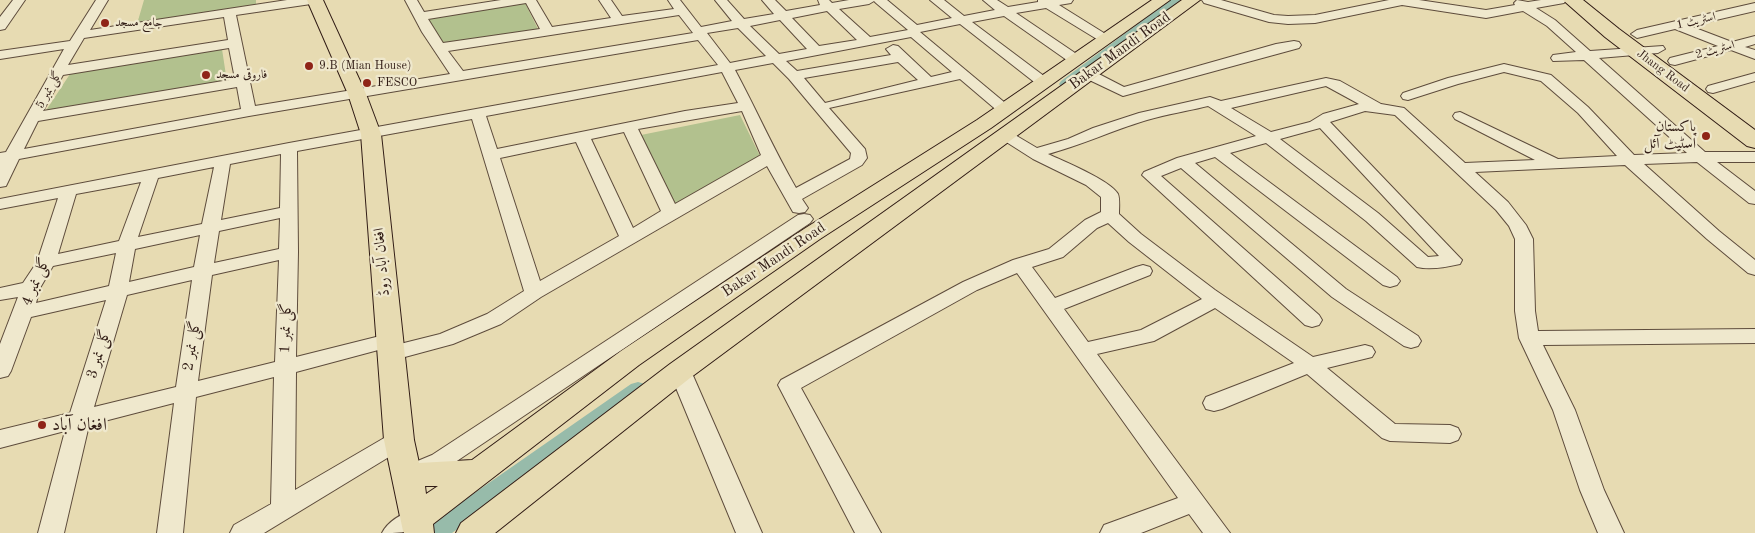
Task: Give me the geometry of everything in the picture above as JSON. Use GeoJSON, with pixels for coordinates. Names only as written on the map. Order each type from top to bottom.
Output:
{"type":"FeatureCollection","features":[{"type":"Feature","properties":{"kind":"highway","name":"Jhang Road"},"geometry":{"type":"LineString","coordinates":[[1572,0],[1636,42],[1658,49],[1755,119]]}},
{"type":"Feature","properties":{"kind":"highway","name":"Jhang Road"},"geometry":{"type":"LineString","coordinates":[[1590,0],[1636,42],[1755,141]]}},
{"type":"Feature","properties":{"kind":"main road","name":"افغان آباد روڈ"},"geometry":{"type":"LineString","coordinates":[[313,0],[357,94],[371,134],[399,440],[408,475],[410,528]]}},
{"type":"Feature","properties":{"kind":"main road","name":"Bakar Mandi Road"},"geometry":{"type":"LineString","coordinates":[[1106,46],[1192,0]]}},
{"type":"Feature","properties":{"kind":"main road","name":"Bakar Mandi Road"},"geometry":{"type":"LineString","coordinates":[[472,533],[680,372],[1005,135],[1158,1]]}},
{"type":"Feature","properties":{"kind":"main road","name":"Bakar Mandi Road"},"geometry":{"type":"LineString","coordinates":[[410,528],[478,472],[808,226],[1005,110],[1043,82],[1082,67]]}},
{"type":"Feature","properties":{"kind":"main road"},"geometry":{"type":"LineString","coordinates":[[408,475],[478,472]]}},
{"type":"Feature","properties":{"kind":"street","name":"گلی نمبر 5"},"geometry":{"type":"LineString","coordinates":[[0,182],[6,157],[33,117],[76,40],[102,0]]}},
{"type":"Feature","properties":{"kind":"street"},"geometry":{"type":"LineString","coordinates":[[0,55],[229,13],[313,0]]}},
{"type":"Feature","properties":{"kind":"street"},"geometry":{"type":"LineString","coordinates":[[410,0],[419,17],[459,76]]}},
{"type":"Feature","properties":{"kind":"street"},"geometry":{"type":"LineString","coordinates":[[419,17],[523,0]]}},
{"type":"Feature","properties":{"kind":"street"},"geometry":{"type":"LineString","coordinates":[[530,0],[548,31]]}},
{"type":"Feature","properties":{"kind":"street"},"geometry":{"type":"LineString","coordinates":[[605,0],[618,20]]}},
{"type":"Feature","properties":{"kind":"street"},"geometry":{"type":"LineString","coordinates":[[721,0],[741,24],[794,76],[859,152],[860,158],[792,197]]}},
{"type":"Feature","properties":{"kind":"street"},"geometry":{"type":"LineString","coordinates":[[768,0],[815,50]]}},
{"type":"Feature","properties":{"kind":"street"},"geometry":{"type":"LineString","coordinates":[[6,157],[249,112],[701,33],[782,16],[826,4],[869,0]]}},
{"type":"Feature","properties":{"kind":"street"},"geometry":{"type":"LineString","coordinates":[[880,0],[1005,110]]}},
{"type":"Feature","properties":{"kind":"street"},"geometry":{"type":"LineString","coordinates":[[936,0],[1043,82]]}},
{"type":"Feature","properties":{"kind":"street"},"geometry":{"type":"LineString","coordinates":[[989,0],[1082,67],[1123,92],[1281,46],[1294,45]]}},
{"type":"Feature","properties":{"kind":"street"},"geometry":{"type":"LineString","coordinates":[[0,204],[289,148],[727,68],[873,40],[961,19],[1045,2],[1067,0]]}},
{"type":"Feature","properties":{"kind":"street"},"geometry":{"type":"LineString","coordinates":[[1208,0],[1273,19],[1288,20],[1316,19],[1402,1],[1486,14],[1521,3],[1560,0]]}},
{"type":"Feature","properties":{"kind":"street"},"geometry":{"type":"LineString","coordinates":[[1045,2],[1106,46]]}},
{"type":"Feature","properties":{"kind":"street"},"geometry":{"type":"LineString","coordinates":[[1521,3],[1551,23],[1701,157],[1755,199]]}},
{"type":"Feature","properties":{"kind":"street"},"geometry":{"type":"LineString","coordinates":[[826,4],[873,40],[901,57],[928,82]]}},
{"type":"Feature","properties":{"kind":"street"},"geometry":{"type":"LineString","coordinates":[[408,475],[440,461],[808,226],[770,157],[761,134],[727,68],[678,5],[618,20],[439,48]]}},
{"type":"Feature","properties":{"kind":"street"},"geometry":{"type":"LineString","coordinates":[[0,26],[10,7]]}},
{"type":"Feature","properties":{"kind":"street","name":"اسٹریٹ 1"},"geometry":{"type":"LineString","coordinates":[[1558,58],[1585,54],[1636,42],[1676,25],[1751,10]]}},
{"type":"Feature","properties":{"kind":"street"},"geometry":{"type":"LineString","coordinates":[[229,13],[249,112]]}},
{"type":"Feature","properties":{"kind":"street"},"geometry":{"type":"LineString","coordinates":[[1676,25],[1755,55]]}},
{"type":"Feature","properties":{"kind":"street","name":"اسٹریٹ 2"},"geometry":{"type":"LineString","coordinates":[[1675,61],[1755,40]]}},
{"type":"Feature","properties":{"kind":"street"},"geometry":{"type":"LineString","coordinates":[[59,71],[235,43]]}},
{"type":"Feature","properties":{"kind":"street"},"geometry":{"type":"LineString","coordinates":[[794,76],[901,57]]}},
{"type":"Feature","properties":{"kind":"street"},"geometry":{"type":"LineString","coordinates":[[1408,96],[1504,68],[1546,78],[1564,93],[1630,161],[1712,234],[1755,269]]}},
{"type":"Feature","properties":{"kind":"street"},"geometry":{"type":"LineString","coordinates":[[831,104],[964,74]]}},
{"type":"Feature","properties":{"kind":"street"},"geometry":{"type":"LineString","coordinates":[[1713,89],[1755,77]]}},
{"type":"Feature","properties":{"kind":"street"},"geometry":{"type":"LineString","coordinates":[[33,117],[242,82]]}},
{"type":"Feature","properties":{"kind":"street"},"geometry":{"type":"LineString","coordinates":[[1218,106],[1326,82],[1335,84],[1375,107]]}},
{"type":"Feature","properties":{"kind":"street"},"geometry":{"type":"LineString","coordinates":[[1034,153],[1074,142],[1098,131],[1144,116],[1210,101],[1269,138],[1372,217],[1424,263],[1453,260],[1321,121]]}},
{"type":"Feature","properties":{"kind":"street"},"geometry":{"type":"LineString","coordinates":[[490,155],[629,126],[746,106]]}},
{"type":"Feature","properties":{"kind":"street"},"geometry":{"type":"LineString","coordinates":[[1312,320],[1150,175],[1183,161],[1315,125],[1337,114],[1366,107],[1399,111],[1502,206],[1517,224],[1524,239],[1525,311],[1529,338],[1564,410],[1592,490],[1611,533]]}},
{"type":"Feature","properties":{"kind":"street"},"geometry":{"type":"LineString","coordinates":[[478,113],[534,293]]}},
{"type":"Feature","properties":{"kind":"street"},"geometry":{"type":"LineString","coordinates":[[1460,116],[1555,164]]}},
{"type":"Feature","properties":{"kind":"street"},"geometry":{"type":"LineString","coordinates":[[629,126],[671,213]]}},
{"type":"Feature","properties":{"kind":"street"},"geometry":{"type":"LineString","coordinates":[[1005,135],[1034,153],[1092,181],[1110,195],[1110,215],[1135,238],[1216,300],[1310,365],[1390,432],[1450,434]]}},
{"type":"Feature","properties":{"kind":"street"},"geometry":{"type":"LineString","coordinates":[[582,136],[629,238]]}},
{"type":"Feature","properties":{"kind":"street","name":"گلی نمبر 1"},"geometry":{"type":"LineString","coordinates":[[283,508],[289,252],[289,148]]}},
{"type":"Feature","properties":{"kind":"street"},"geometry":{"type":"LineString","coordinates":[[1218,152],[1390,280]]}},
{"type":"Feature","properties":{"kind":"street"},"geometry":{"type":"LineString","coordinates":[[0,440],[285,366],[389,347],[446,339],[494,319],[534,293],[770,157]]}},
{"type":"Feature","properties":{"kind":"street"},"geometry":{"type":"LineString","coordinates":[[1462,168],[1701,157],[1755,157]]}},
{"type":"Feature","properties":{"kind":"street","name":"گلی نمبر 2"},"geometry":{"type":"LineString","coordinates":[[170,533],[185,392],[210,228],[223,161]]}},
{"type":"Feature","properties":{"kind":"street"},"geometry":{"type":"LineString","coordinates":[[1183,161],[1339,293],[1411,341]]}},
{"type":"Feature","properties":{"kind":"street","name":"گلی نمبر 3"},"geometry":{"type":"LineString","coordinates":[[51,533],[78,419],[118,291],[126,244],[151,176]]}},
{"type":"Feature","properties":{"kind":"street","name":"گلی نمبر 4"},"geometry":{"type":"LineString","coordinates":[[0,372],[30,288],[46,262],[68,192]]}},
{"type":"Feature","properties":{"kind":"street"},"geometry":{"type":"LineString","coordinates":[[46,262],[289,211]]}},
{"type":"Feature","properties":{"kind":"street"},"geometry":{"type":"LineString","coordinates":[[868,533],[789,385],[970,286],[1020,264],[1056,252],[1091,224],[1110,215]]}},
{"type":"Feature","properties":{"kind":"street"},"geometry":{"type":"LineString","coordinates":[[23,312],[289,252]]}},
{"type":"Feature","properties":{"kind":"street"},"geometry":{"type":"LineString","coordinates":[[1020,264],[1217,533]]}},
{"type":"Feature","properties":{"kind":"street"},"geometry":{"type":"LineString","coordinates":[[1052,307],[1143,271]]}},
{"type":"Feature","properties":{"kind":"street"},"geometry":{"type":"LineString","coordinates":[[0,294],[30,288]]}},
{"type":"Feature","properties":{"kind":"street"},"geometry":{"type":"LineString","coordinates":[[1083,350],[1147,336],[1216,300]]}},
{"type":"Feature","properties":{"kind":"street"},"geometry":{"type":"LineString","coordinates":[[1529,338],[1755,336]]}},
{"type":"Feature","properties":{"kind":"street"},"geometry":{"type":"LineString","coordinates":[[1214,403],[1310,365],[1365,352]]}},
{"type":"Feature","properties":{"kind":"street"},"geometry":{"type":"LineString","coordinates":[[680,372],[749,533]]}},
{"type":"Feature","properties":{"kind":"street"},"geometry":{"type":"LineString","coordinates":[[243,533],[399,440]]}},
{"type":"Feature","properties":{"kind":"street"},"geometry":{"type":"LineString","coordinates":[[1113,533],[1194,502]]}},
{"type":"Feature","properties":{"kind":"green space"},"geometry":{"type":"Polygon","coordinates":[[[144,0],[256,0],[256,6],[137,24],[144,0]]]}},
{"type":"Feature","properties":{"kind":"green space"},"geometry":{"type":"Polygon","coordinates":[[[524,1],[539,31],[443,45],[425,17],[524,1]]]}},
{"type":"Feature","properties":{"kind":"green space"},"geometry":{"type":"Polygon","coordinates":[[[222,49],[227,82],[45,112],[70,74],[222,49]]]}},
{"type":"Feature","properties":{"kind":"green space"},"geometry":{"type":"Polygon","coordinates":[[[740,115],[762,160],[668,213],[641,135],[740,115]]]}},
{"type":"Feature","properties":{"kind":"waterway"},"geometry":{"type":"LineString","coordinates":[[1065,84],[1177,0]]}},
{"type":"Feature","properties":{"kind":"waterway"},"geometry":{"type":"LineString","coordinates":[[435,533],[638,389]]}},
{"type":"Feature","properties":{"kind":"place","name":"جامع مسجد"},"geometry":{"type":"Point","coordinates":[105,23]}},
{"type":"Feature","properties":{"kind":"place","name":"9.B (Mian House)"},"geometry":{"type":"Point","coordinates":[309,66]}},
{"type":"Feature","properties":{"kind":"place","name":"فاروقی مسجد"},"geometry":{"type":"Point","coordinates":[206,75]}},
{"type":"Feature","properties":{"kind":"place","name":"FESCO"},"geometry":{"type":"Point","coordinates":[367,83]}},
{"type":"Feature","properties":{"kind":"place","name":"پاکستان اسٹیٹ آئل"},"geometry":{"type":"Point","coordinates":[1706,136]}},
{"type":"Feature","properties":{"kind":"place","name":"افغان آباد"},"geometry":{"type":"Point","coordinates":[42,425]}}]}
